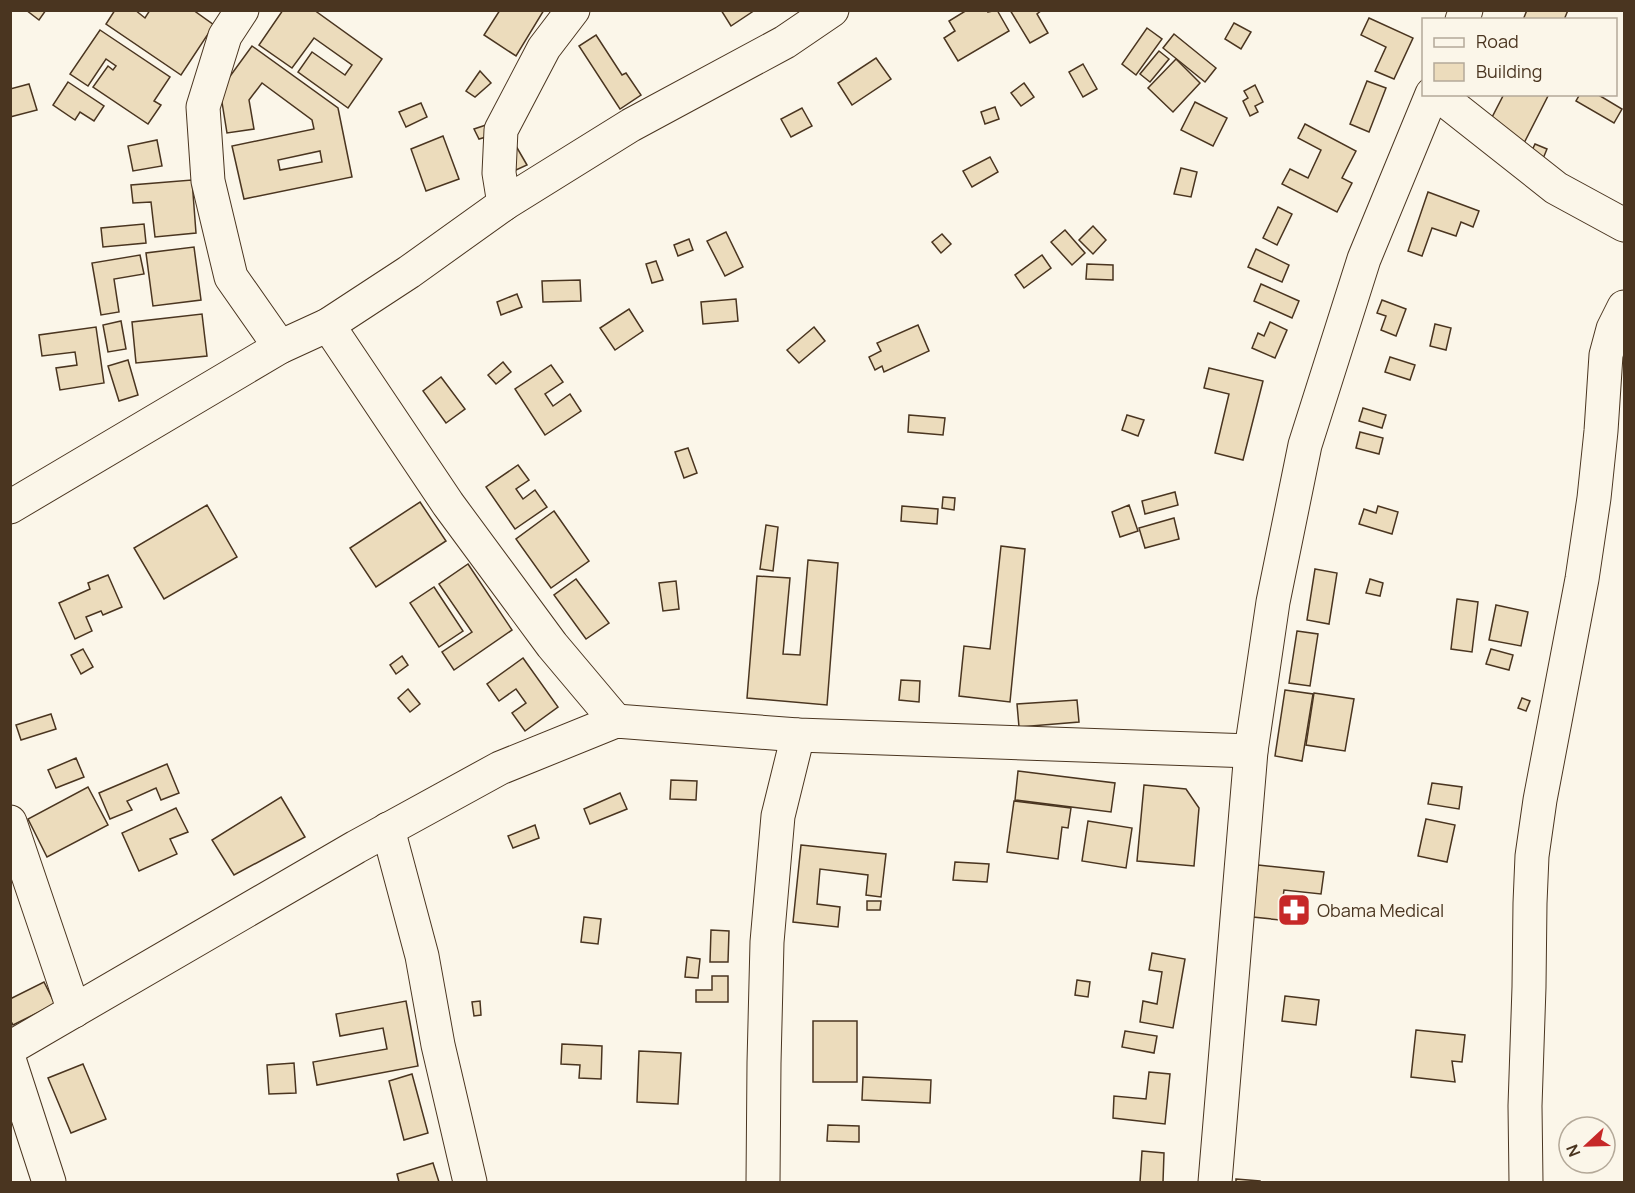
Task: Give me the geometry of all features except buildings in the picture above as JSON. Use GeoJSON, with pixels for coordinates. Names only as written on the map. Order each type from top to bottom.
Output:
{"type":"FeatureCollection","features":[{"type":"Feature","properties":{"kind":"street"},"geometry":{"type":"LineString","coordinates":[[242,10],[225,36],[202,107],[208,181],[231,277],[280,347]]}},
{"type":"Feature","properties":{"kind":"street"},"geometry":{"type":"LineString","coordinates":[[504,204],[499,173],[501,130],[544,48],[573,10]]}},
{"type":"Feature","properties":{"kind":"street"},"geometry":{"type":"LineString","coordinates":[[10,507],[280,347],[328,325],[409,272],[504,204],[631,125],[785,42],[832,10]]}},
{"type":"Feature","properties":{"kind":"street"},"geometry":{"type":"LineString","coordinates":[[1215,1182],[1251,751],[1273,602],[1305,445],[1364,259],[1431,96]]}},
{"type":"Feature","properties":{"kind":"street"},"geometry":{"type":"LineString","coordinates":[[1440,96],[1556,188],[1624,225]]}},
{"type":"Feature","properties":{"kind":"street"},"geometry":{"type":"LineString","coordinates":[[1526,1182],[1525,1106],[1532,856],[1540,800],[1586,556],[1600,442],[1606,355],[1613,329],[1624,307]]}},
{"type":"Feature","properties":{"kind":"street"},"geometry":{"type":"LineString","coordinates":[[328,325],[448,504],[552,645],[616,721]]}},
{"type":"Feature","properties":{"kind":"street"},"geometry":{"type":"LineString","coordinates":[[10,1048],[388,829],[500,768],[616,721],[798,735],[1251,751]]}},
{"type":"Feature","properties":{"kind":"street"},"geometry":{"type":"LineString","coordinates":[[764,1182],[767,942],[778,816],[798,735]]}},
{"type":"Feature","properties":{"kind":"street"},"geometry":{"type":"LineString","coordinates":[[10,822],[74,1011]]}},
{"type":"Feature","properties":{"kind":"street"},"geometry":{"type":"LineString","coordinates":[[388,829],[422,956],[438,1046],[470,1182]]}},
{"type":"Feature","properties":{"kind":"street"},"geometry":{"type":"LineString","coordinates":[[10,1062],[50,1182]]}},
{"type":"Feature","properties":{"kind":"place","name":"Obama Medical"},"geometry":{"type":"Point","coordinates":[1294,910]}}]}
